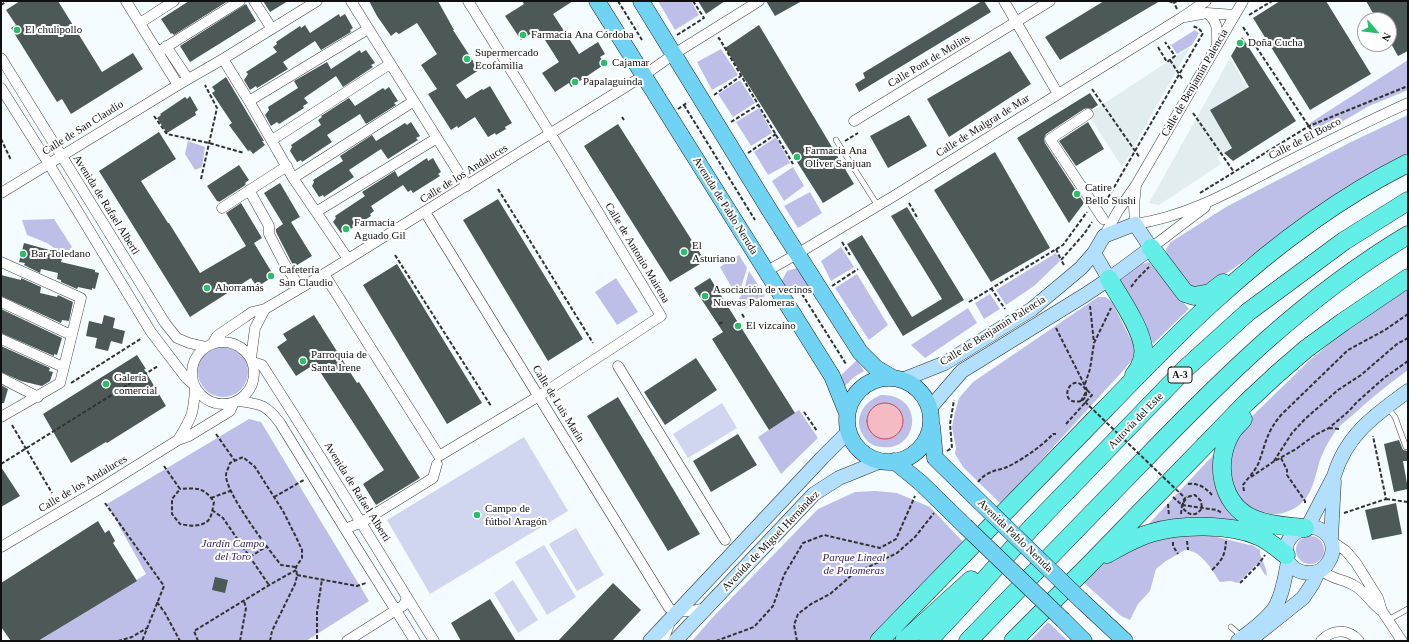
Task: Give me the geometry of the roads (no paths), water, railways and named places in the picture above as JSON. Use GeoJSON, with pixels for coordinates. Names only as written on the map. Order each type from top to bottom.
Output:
{"type":"FeatureCollection","features":[{"type":"Feature","properties":{"kind":"highway"},"geometry":{"type":"LineString","coordinates":[[1152,256],[1185,293],[1194,296],[1210,293],[1241,269],[1355,193],[1408,162]]}},
{"type":"Feature","properties":{"kind":"highway","name":"Autovía del Este"},"geometry":{"type":"LineString","coordinates":[[928,641],[1032,527],[1186,369],[1248,312],[1344,242],[1408,201]]}},
{"type":"Feature","properties":{"kind":"highway"},"geometry":{"type":"LineString","coordinates":[[879,641],[1074,441],[1214,301],[1243,275],[1300,230]]}},
{"type":"Feature","properties":{"kind":"highway"},"geometry":{"type":"LineString","coordinates":[[968,641],[1211,391],[1251,354],[1312,301],[1348,274],[1408,235]]}},
{"type":"Feature","properties":{"kind":"highway"},"geometry":{"type":"LineString","coordinates":[[1013,641],[1089,565],[1149,509],[1246,403],[1306,348],[1408,278]]}},
{"type":"Feature","properties":{"kind":"highway"},"geometry":{"type":"LineString","coordinates":[[1074,441],[1139,369],[1144,354],[1141,334],[1109,279]]}},
{"type":"Feature","properties":{"kind":"highway"},"geometry":{"type":"LineString","coordinates":[[1306,348],[1233,431],[1225,448],[1222,464],[1223,483],[1227,494],[1239,510],[1253,519],[1271,525],[1306,528]]}},
{"type":"Feature","properties":{"kind":"highway"},"geometry":{"type":"LineString","coordinates":[[1089,565],[1120,546],[1152,533],[1181,528],[1218,526],[1245,531],[1259,536],[1287,558]]}},
{"type":"Feature","properties":{"kind":"highway"},"geometry":{"type":"LineString","coordinates":[[904,641],[1032,527]]}},
{"type":"Feature","properties":{"kind":"main road","name":"Avenida de Pablo Neruda"},"geometry":{"type":"LineString","coordinates":[[597,1],[832,376],[847,413]]}},
{"type":"Feature","properties":{"kind":"main road"},"geometry":{"type":"LineString","coordinates":[[641,1],[860,352],[876,368],[912,384],[926,398],[930,413],[930,430],[925,442],[917,451],[906,458],[888,461]]}},
{"type":"Feature","properties":{"kind":"main road"},"geometry":{"type":"LineString","coordinates":[[898,379],[880,378],[868,383],[858,390],[851,401],[847,413],[848,431],[853,442],[860,451],[870,457],[888,461],[921,483],[1084,641]]}},
{"type":"Feature","properties":{"kind":"main road","name":"Avenida Pablo Neruda"},"geometry":{"type":"LineString","coordinates":[[930,413],[936,458],[1125,641]]}},
{"type":"Feature","properties":{"kind":"street"},"geometry":{"type":"LineString","coordinates":[[126,1],[140,23],[188,79]]}},
{"type":"Feature","properties":{"kind":"street"},"geometry":{"type":"LineString","coordinates":[[140,23],[174,1]]}},
{"type":"Feature","properties":{"kind":"street"},"geometry":{"type":"LineString","coordinates":[[162,49],[240,1]]}},
{"type":"Feature","properties":{"kind":"street"},"geometry":{"type":"LineString","coordinates":[[254,1],[272,29]]}},
{"type":"Feature","properties":{"kind":"street","name":"Calle de San Claudio"},"geometry":{"type":"LineString","coordinates":[[1,193],[178,84],[223,59],[317,1]]}},
{"type":"Feature","properties":{"kind":"street"},"geometry":{"type":"LineString","coordinates":[[351,1],[467,186]]}},
{"type":"Feature","properties":{"kind":"street","name":"Calle de Antonio Mairena"},"geometry":{"type":"LineString","coordinates":[[324,274],[439,456],[539,396],[661,316],[468,1]]}},
{"type":"Feature","properties":{"kind":"street"},"geometry":{"type":"LineString","coordinates":[[674,54],[759,1]]}},
{"type":"Feature","properties":{"kind":"street"},"geometry":{"type":"LineString","coordinates":[[1004,1],[1058,94]]}},
{"type":"Feature","properties":{"kind":"street","name":"Calle Pont de Molins"},"geometry":{"type":"LineString","coordinates":[[854,121],[1050,1]]}},
{"type":"Feature","properties":{"kind":"street","name":"Calle de Malgrat de Mar"},"geometry":{"type":"LineString","coordinates":[[767,271],[878,206],[1206,1]]}},
{"type":"Feature","properties":{"kind":"street","name":"Calle de Benjamín Palencia"},"geometry":{"type":"LineString","coordinates":[[898,379],[945,363],[1032,309],[1081,268],[1094,253],[1118,211],[1136,185],[1243,1]]}},
{"type":"Feature","properties":{"kind":"street"},"geometry":{"type":"LineString","coordinates":[[1181,18],[1207,13],[1234,15]]}},
{"type":"Feature","properties":{"kind":"street"},"geometry":{"type":"LineString","coordinates":[[1207,13],[1214,19],[1217,29],[1217,46]]}},
{"type":"Feature","properties":{"kind":"street"},"geometry":{"type":"LineString","coordinates":[[249,101],[368,29]]}},
{"type":"Feature","properties":{"kind":"street"},"geometry":{"type":"LineString","coordinates":[[162,49],[178,84]]}},
{"type":"Feature","properties":{"kind":"street","name":"Calle de los Andaluces"},"geometry":{"type":"LineString","coordinates":[[210,345],[217,336],[252,312],[265,309],[324,274],[643,76],[674,54]]}},
{"type":"Feature","properties":{"kind":"street","name":"Avenida de Rafael Alberti"},"geometry":{"type":"LineString","coordinates":[[1,58],[169,328],[177,338],[189,343],[210,345]]}},
{"type":"Feature","properties":{"kind":"street"},"geometry":{"type":"LineString","coordinates":[[223,59],[293,178],[348,259]]}},
{"type":"Feature","properties":{"kind":"street"},"geometry":{"type":"LineString","coordinates":[[272,140],[390,64]]}},
{"type":"Feature","properties":{"kind":"street"},"geometry":{"type":"LineString","coordinates":[[1,88],[151,332],[186,378],[194,385],[199,393],[210,402],[221,404],[236,402],[259,404],[271,411],[280,423],[415,641]]}},
{"type":"Feature","properties":{"kind":"street"},"geometry":{"type":"LineString","coordinates":[[293,178],[414,101]]}},
{"type":"Feature","properties":{"kind":"street","name":"Calle de El Bosco"},"geometry":{"type":"LineString","coordinates":[[1135,224],[1155,221],[1214,200],[1360,125],[1408,103]]}},
{"type":"Feature","properties":{"kind":"street"},"geometry":{"type":"LineString","coordinates":[[1088,114],[1050,139],[1098,212]]}},
{"type":"Feature","properties":{"kind":"street"},"geometry":{"type":"LineString","coordinates":[[316,212],[437,138]]}},
{"type":"Feature","properties":{"kind":"street"},"geometry":{"type":"LineString","coordinates":[[222,208],[287,166]]}},
{"type":"Feature","properties":{"kind":"street","name":"Calle de Benjamín Palencia"},"geometry":{"type":"LineString","coordinates":[[1135,224],[1134,206],[1136,185]]}},
{"type":"Feature","properties":{"kind":"street"},"geometry":{"type":"LineString","coordinates":[[249,190],[269,226],[268,234],[300,288]]}},
{"type":"Feature","properties":{"kind":"street","name":"Calle de El Bosco"},"geometry":{"type":"LineString","coordinates":[[1152,256],[1214,200]]}},
{"type":"Feature","properties":{"kind":"street","name":"Calle de Luis Marín"},"geometry":{"type":"LineString","coordinates":[[425,212],[673,613]]}},
{"type":"Feature","properties":{"kind":"street"},"geometry":{"type":"LineString","coordinates":[[1104,236],[1135,224],[1152,256]]}},
{"type":"Feature","properties":{"kind":"street"},"geometry":{"type":"LineString","coordinates":[[1094,253],[1109,279]]}},
{"type":"Feature","properties":{"kind":"street","name":"Calle de Benjamín Palencia"},"geometry":{"type":"LineString","coordinates":[[930,413],[962,371],[1109,279],[1152,256]]}},
{"type":"Feature","properties":{"kind":"street"},"geometry":{"type":"LineString","coordinates":[[1,262],[82,298],[60,383],[1,417]]}},
{"type":"Feature","properties":{"kind":"street"},"geometry":{"type":"LineString","coordinates":[[1,302],[72,335]]}},
{"type":"Feature","properties":{"kind":"street"},"geometry":{"type":"LineString","coordinates":[[236,402],[247,394],[252,387],[254,378],[252,360],[255,328],[265,309]]}},
{"type":"Feature","properties":{"kind":"street"},"geometry":{"type":"LineString","coordinates":[[1,339],[63,367]]}},
{"type":"Feature","properties":{"kind":"street"},"geometry":{"type":"LineString","coordinates":[[194,385],[192,367],[195,358],[210,345],[223,341],[231,342],[244,350],[252,360]]}},
{"type":"Feature","properties":{"kind":"street","name":"Avenida de Rafael Alberti"},"geometry":{"type":"LineString","coordinates":[[252,360],[262,365],[362,522],[434,641]]}},
{"type":"Feature","properties":{"kind":"street"},"geometry":{"type":"LineString","coordinates":[[618,366],[725,540]]}},
{"type":"Feature","properties":{"kind":"street"},"geometry":{"type":"LineString","coordinates":[[1,378],[38,397]]}},
{"type":"Feature","properties":{"kind":"street","name":"Calle de los Andaluces"},"geometry":{"type":"LineString","coordinates":[[178,440],[191,417],[194,404],[194,385]]}},
{"type":"Feature","properties":{"kind":"street"},"geometry":{"type":"LineString","coordinates":[[1306,528],[1334,476],[1348,445],[1359,430],[1387,406],[1408,391]]}},
{"type":"Feature","properties":{"kind":"street","name":"Calle de los Andaluces"},"geometry":{"type":"LineString","coordinates":[[1,547],[96,491],[178,440],[189,436],[230,411],[236,402]]}},
{"type":"Feature","properties":{"kind":"street","name":"Avenida de Miguel Hernández"},"geometry":{"type":"LineString","coordinates":[[657,638],[673,613],[693,596],[848,431]]}},
{"type":"Feature","properties":{"kind":"street","name":"Avenida de Miguel Hernández"},"geometry":{"type":"LineString","coordinates":[[675,641],[814,494],[839,478],[888,461]]}},
{"type":"Feature","properties":{"kind":"street"},"geometry":{"type":"LineString","coordinates":[[345,529],[362,522],[433,478],[437,464]]}},
{"type":"Feature","properties":{"kind":"street"},"geometry":{"type":"LineString","coordinates":[[1243,640],[1299,601],[1307,593],[1320,571],[1330,560],[1333,548],[1331,515],[1334,476]]}},
{"type":"Feature","properties":{"kind":"street"},"geometry":{"type":"LineString","coordinates":[[1243,640],[1271,613],[1276,606],[1282,590],[1287,558],[1287,545],[1290,538],[1295,532],[1306,528],[1317,528],[1323,531],[1346,551],[1356,563],[1378,598],[1382,611],[1402,641]]}},
{"type":"Feature","properties":{"kind":"street"},"geometry":{"type":"LineString","coordinates":[[1287,558],[1293,568],[1300,572],[1306,573],[1320,571],[1337,580],[1346,581],[1356,586],[1375,607],[1382,611]]}},
{"type":"Feature","properties":{"kind":"street"},"geometry":{"type":"LineString","coordinates":[[347,641],[404,605],[407,598]]}},
{"type":"Feature","properties":{"kind":"street"},"geometry":{"type":"LineString","coordinates":[[673,613],[707,608]]}},
{"type":"Feature","properties":{"kind":"street"},"geometry":{"type":"LineString","coordinates":[[1321,641],[1325,636],[1332,632],[1339,631],[1353,635],[1359,641]]}},
{"type":"Feature","properties":{"kind":"lane"},"geometry":{"type":"LineString","coordinates":[[836,140],[878,206]]}},
{"type":"Feature","properties":{"kind":"lane"},"geometry":{"type":"LineString","coordinates":[[1387,406],[1395,417],[1406,447],[1408,447]]}},
{"type":"Feature","properties":{"kind":"lane"},"geometry":{"type":"LineString","coordinates":[[1211,448],[1221,429]]}},
{"type":"Feature","properties":{"kind":"lane"},"geometry":{"type":"LineString","coordinates":[[1388,620],[1408,609]]}},
{"type":"Feature","properties":{"kind":"lane"},"geometry":{"type":"LineString","coordinates":[[1231,627],[1243,640]]}},
{"type":"Feature","properties":{"kind":"place","name":"El chulipollo"},"geometry":{"type":"Point","coordinates":[17,30]}},
{"type":"Feature","properties":{"kind":"place","name":"Farmacia Ana Córdoba"},"geometry":{"type":"Point","coordinates":[523,35]}},
{"type":"Feature","properties":{"kind":"place","name":"Doña Cucha"},"geometry":{"type":"Point","coordinates":[1240,43]}},
{"type":"Feature","properties":{"kind":"place","name":"Supermercado Ecofamilia"},"geometry":{"type":"Point","coordinates":[467,59]}},
{"type":"Feature","properties":{"kind":"place","name":"Cajamar"},"geometry":{"type":"Point","coordinates":[604,63]}},
{"type":"Feature","properties":{"kind":"place","name":"Papalaguinda"},"geometry":{"type":"Point","coordinates":[575,82]}},
{"type":"Feature","properties":{"kind":"place","name":"Farmacia Ana Oliver Sanjuan"},"geometry":{"type":"Point","coordinates":[797,157]}},
{"type":"Feature","properties":{"kind":"place","name":"Catire Bello Sushi"},"geometry":{"type":"Point","coordinates":[1077,194]}},
{"type":"Feature","properties":{"kind":"place","name":"Farmacia Aguado Gil"},"geometry":{"type":"Point","coordinates":[346,229]}},
{"type":"Feature","properties":{"kind":"place","name":"El Asturiano"},"geometry":{"type":"Point","coordinates":[684,252]}},
{"type":"Feature","properties":{"kind":"place","name":"Bar Toledano"},"geometry":{"type":"Point","coordinates":[23,254]}},
{"type":"Feature","properties":{"kind":"place","name":"Cafetería San Claudio"},"geometry":{"type":"Point","coordinates":[271,276]}},
{"type":"Feature","properties":{"kind":"place","name":"Ahorramás"},"geometry":{"type":"Point","coordinates":[207,288]}},
{"type":"Feature","properties":{"kind":"place","name":"Asociación de vecinos Nuevas Palomeras"},"geometry":{"type":"Point","coordinates":[705,296]}},
{"type":"Feature","properties":{"kind":"place","name":"El vizcaíno"},"geometry":{"type":"Point","coordinates":[738,326]}},
{"type":"Feature","properties":{"kind":"place","name":"Parroquia de Santa Irene"},"geometry":{"type":"Point","coordinates":[303,361]}},
{"type":"Feature","properties":{"kind":"place","name":"Galería comercial"},"geometry":{"type":"Point","coordinates":[106,384]}},
{"type":"Feature","properties":{"kind":"place","name":"Campo de fútbol Aragón"},"geometry":{"type":"Point","coordinates":[477,515]}},
{"type":"Feature","properties":{"kind":"park label","name":"Jardín Campo del Toro"},"geometry":{"type":"Point","coordinates":[233,550]}},
{"type":"Feature","properties":{"kind":"park label","name":"Parque Lineal de Palomeras"},"geometry":{"type":"Point","coordinates":[854,564]}}]}
